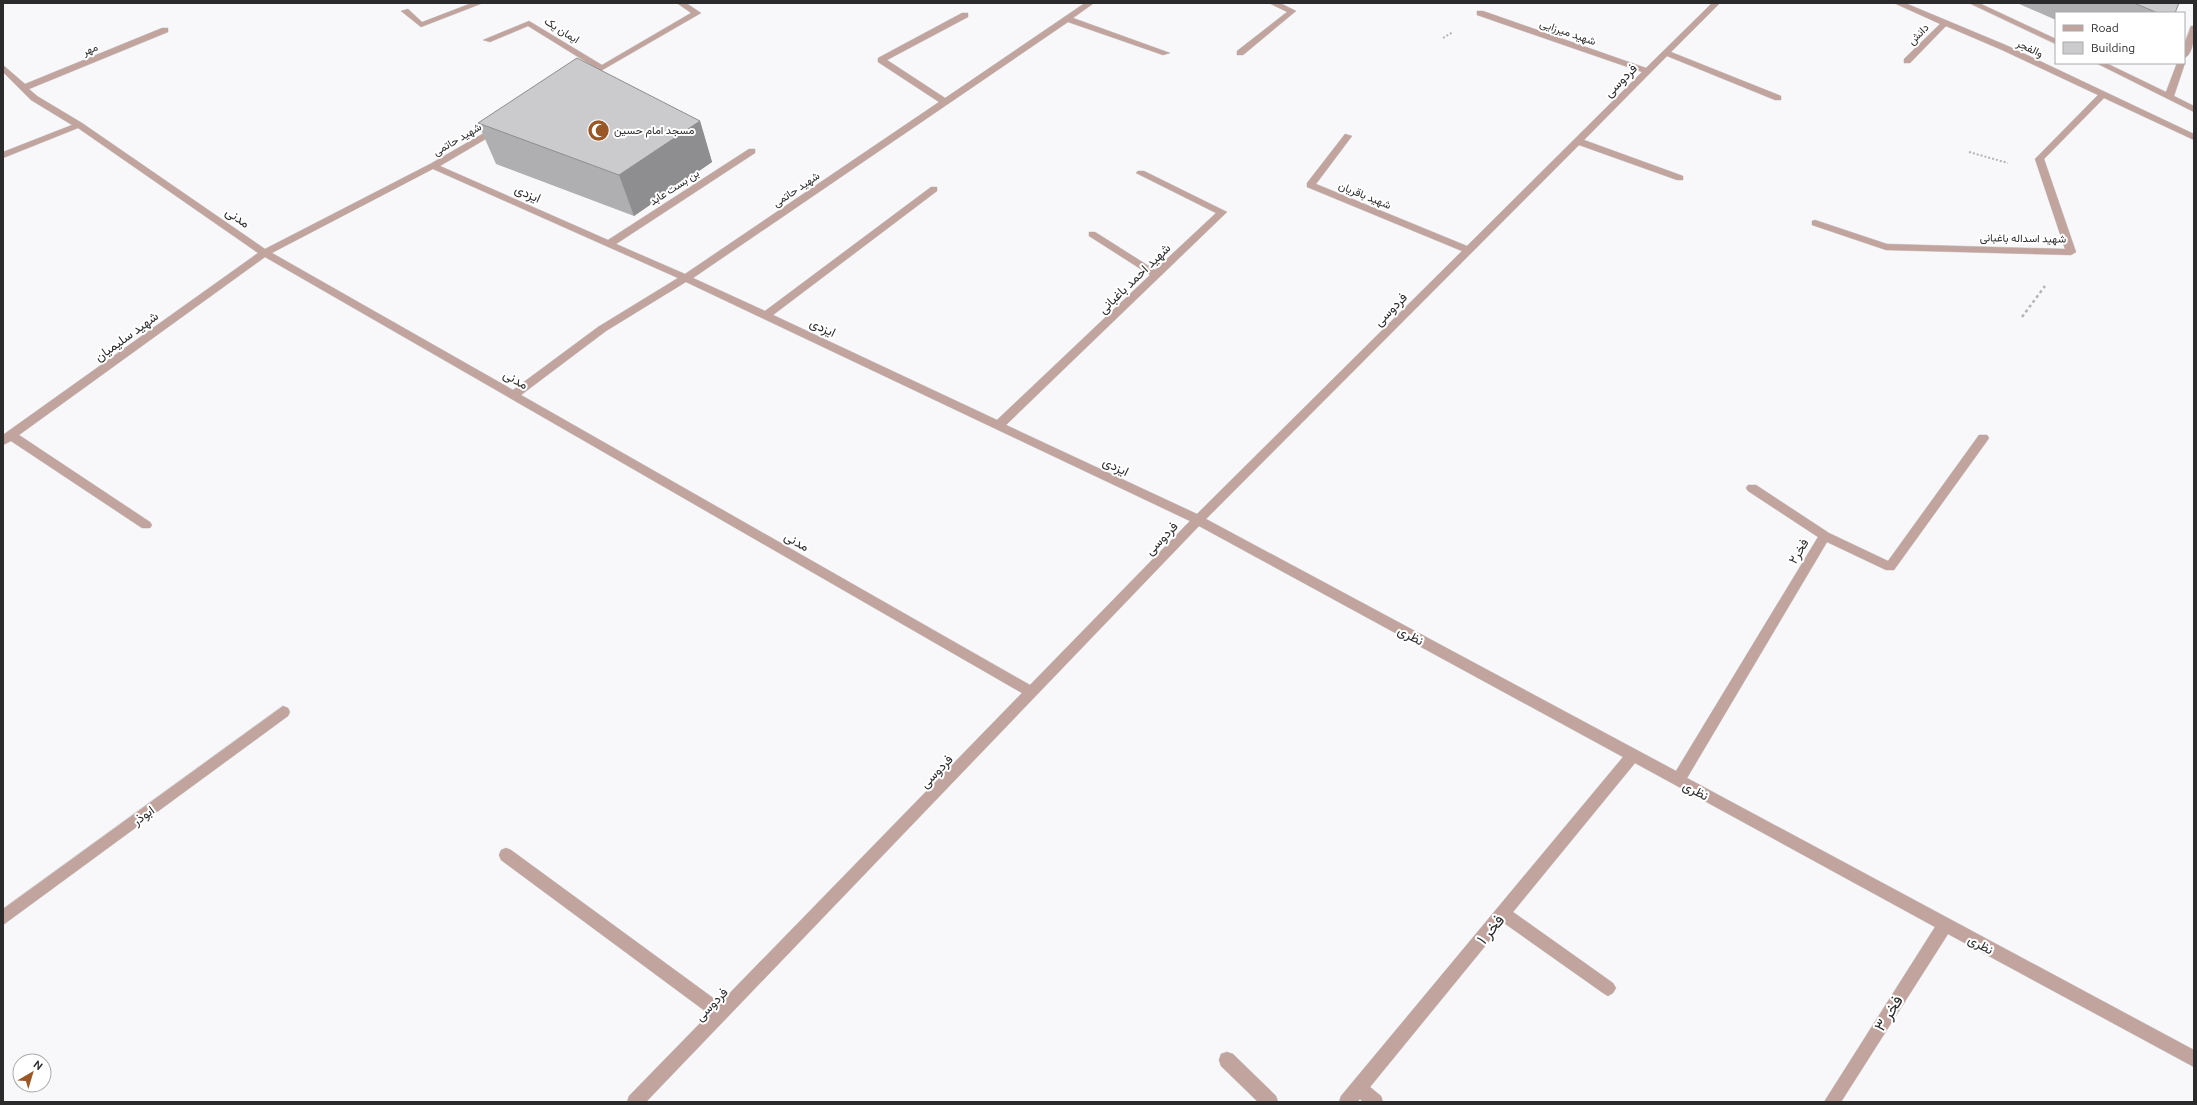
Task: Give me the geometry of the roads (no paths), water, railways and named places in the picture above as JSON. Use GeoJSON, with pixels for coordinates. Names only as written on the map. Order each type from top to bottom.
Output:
{"type":"FeatureCollection","features":[{"type":"Feature","properties":{"kind":"street"},"geometry":{"type":"LineString","coordinates":[[405,11],[421,25],[478,3]]}},
{"type":"Feature","properties":{"kind":"street"},"geometry":{"type":"LineString","coordinates":[[574,84],[697,13],[681,3]]}},
{"type":"Feature","properties":{"kind":"street","name":"شهید حاتمی"},"geometry":{"type":"LineString","coordinates":[[515,394],[602,329],[686,278],[1090,3]]}},
{"type":"Feature","properties":{"kind":"street"},"geometry":{"type":"LineString","coordinates":[[1240,53],[1292,11],[1272,3]]}},
{"type":"Feature","properties":{"kind":"street","name":"فردوسی"},"geometry":{"type":"LineString","coordinates":[[636,1102],[1198,520],[1716,3]]}},
{"type":"Feature","properties":{"kind":"street","name":"والفجر"},"geometry":{"type":"LineString","coordinates":[[1898,3],[2005,48],[2194,137]]}},
{"type":"Feature","properties":{"kind":"street","name":"والفجر"},"geometry":{"type":"LineString","coordinates":[[1973,3],[2055,42]]}},
{"type":"Feature","properties":{"kind":"street","name":"شهید میرزایی"},"geometry":{"type":"LineString","coordinates":[[1480,13],[1648,71]]}},
{"type":"Feature","properties":{"kind":"street"},"geometry":{"type":"LineString","coordinates":[[945,102],[881,60],[965,15]]}},
{"type":"Feature","properties":{"kind":"street"},"geometry":{"type":"LineString","coordinates":[[1067,19],[1166,53]]}},
{"type":"Feature","properties":{"kind":"street","name":"ایمان یک"},"geometry":{"type":"LineString","coordinates":[[487,40],[529,23],[601,68]]}},
{"type":"Feature","properties":{"kind":"street","name":"دانش"},"geometry":{"type":"LineString","coordinates":[[1907,61],[1945,23]]}},
{"type":"Feature","properties":{"kind":"street"},"geometry":{"type":"LineString","coordinates":[[2185,53],[2194,28]]}},
{"type":"Feature","properties":{"kind":"street","name":"مهر"},"geometry":{"type":"LineString","coordinates":[[24,88],[165,30]]}},
{"type":"Feature","properties":{"kind":"street"},"geometry":{"type":"LineString","coordinates":[[1666,53],[1778,98]]}},
{"type":"Feature","properties":{"kind":"street"},"geometry":{"type":"LineString","coordinates":[[2102,64],[2194,109]]}},
{"type":"Feature","properties":{"kind":"street"},"geometry":{"type":"LineString","coordinates":[[2169,97],[2181,64]]}},
{"type":"Feature","properties":{"kind":"street","name":"مدنی"},"geometry":{"type":"LineString","coordinates":[[3,67],[34,98],[79,125],[265,253],[515,394],[1032,692]]}},
{"type":"Feature","properties":{"kind":"street","name":"شهید اسداله باغبانی"},"geometry":{"type":"LineString","coordinates":[[1815,223],[1886,246],[2071,252],[2039,159],[2103,94]]}},
{"type":"Feature","properties":{"kind":"street","name":"شهید حاتمی"},"geometry":{"type":"LineString","coordinates":[[265,253],[434,166],[507,123]]}},
{"type":"Feature","properties":{"kind":"street"},"geometry":{"type":"LineString","coordinates":[[3,155],[79,125]]}},
{"type":"Feature","properties":{"kind":"street","name":"شهید باقریان"},"geometry":{"type":"LineString","coordinates":[[1348,136],[1310,185],[1469,250]]}},
{"type":"Feature","properties":{"kind":"street"},"geometry":{"type":"LineString","coordinates":[[1578,141],[1680,178]]}},
{"type":"Feature","properties":{"kind":"street","name":"بن بست عابد"},"geometry":{"type":"LineString","coordinates":[[608,244],[752,151]]}},
{"type":"Feature","properties":{"kind":"street","name":"ایزدی"},"geometry":{"type":"LineString","coordinates":[[434,166],[686,278],[1198,520]]}},
{"type":"Feature","properties":{"kind":"street","name":"شهید احمد باغبانی"},"geometry":{"type":"LineString","coordinates":[[999,425],[1222,212],[1141,173]]}},
{"type":"Feature","properties":{"kind":"street"},"geometry":{"type":"LineString","coordinates":[[765,316],[934,189]]}},
{"type":"Feature","properties":{"kind":"street"},"geometry":{"type":"LineString","coordinates":[[1092,234],[1156,275]]}},
{"type":"Feature","properties":{"kind":"street","name":"شهید سلیمیان"},"geometry":{"type":"LineString","coordinates":[[7,438],[265,253]]}},
{"type":"Feature","properties":{"kind":"street"},"geometry":{"type":"LineString","coordinates":[[7,438],[146,524]]}},
{"type":"Feature","properties":{"kind":"street","name":"فخر۲"},"geometry":{"type":"LineString","coordinates":[[1678,780],[1825,536],[1890,567],[1983,438]]}},
{"type":"Feature","properties":{"kind":"street"},"geometry":{"type":"LineString","coordinates":[[1752,488],[1825,536]]}},
{"type":"Feature","properties":{"kind":"street","name":"نظری"},"geometry":{"type":"LineString","coordinates":[[1198,520],[2194,1059]]}},
{"type":"Feature","properties":{"kind":"street","name":"ابوذر"},"geometry":{"type":"LineString","coordinates":[[3,918],[283,712]]}},
{"type":"Feature","properties":{"kind":"street","name":"فخر ۱"},"geometry":{"type":"LineString","coordinates":[[1347,1102],[1633,755]]}},
{"type":"Feature","properties":{"kind":"street"},"geometry":{"type":"LineString","coordinates":[[506,855],[721,1013]]}},
{"type":"Feature","properties":{"kind":"street"},"geometry":{"type":"LineString","coordinates":[[1503,914],[1608,988]]}},
{"type":"Feature","properties":{"kind":"street","name":"فخر ۳"},"geometry":{"type":"LineString","coordinates":[[1832,1102],[1945,924]]}},
{"type":"Feature","properties":{"kind":"street"},"geometry":{"type":"LineString","coordinates":[[1227,1060],[1270,1102]]}},
{"type":"Feature","properties":{"kind":"street"},"geometry":{"type":"LineString","coordinates":[[1359,1088],[1375,1102]]}},
{"type":"Feature","properties":{"kind":"place","name":"مسجد امام حسین"},"geometry":{"type":"Point","coordinates":[598,130]}}]}
